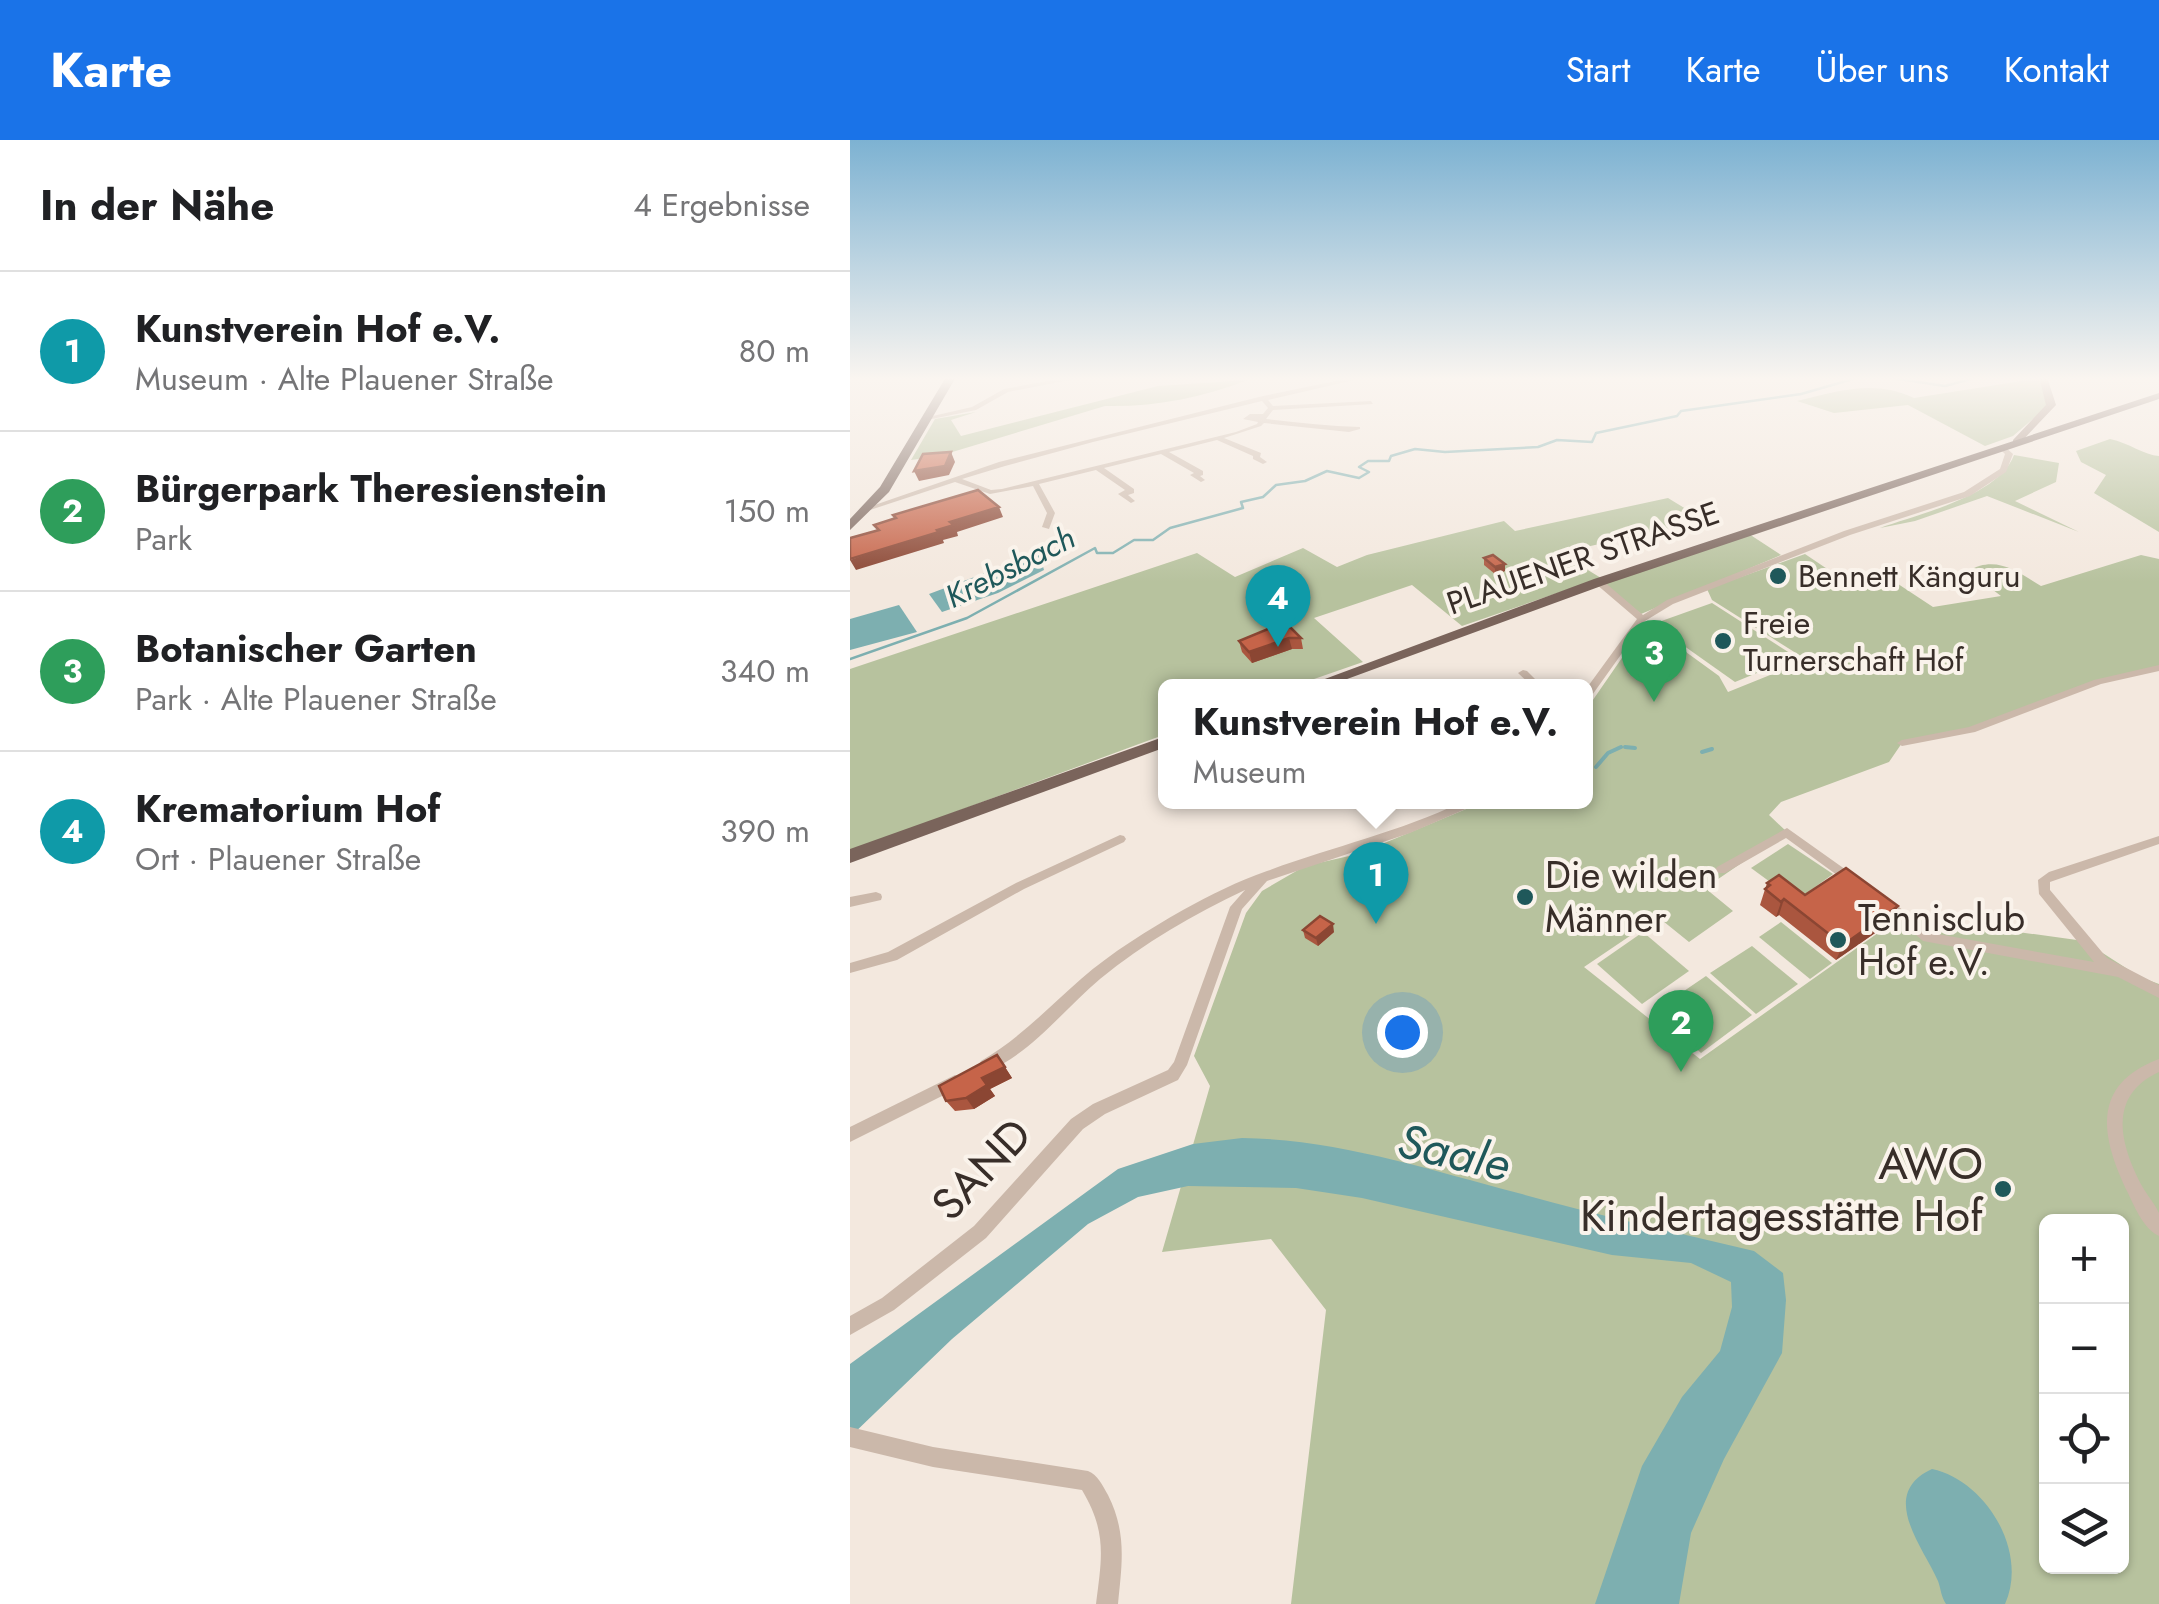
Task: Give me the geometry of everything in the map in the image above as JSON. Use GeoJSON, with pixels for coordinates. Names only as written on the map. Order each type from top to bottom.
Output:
{"type":"FeatureCollection","features":[{"type":"Feature","properties":{"kind":"main road"},"geometry":{"type":"LineString","coordinates":[[850,526],[870,508],[910,445]]}},
{"type":"Feature","properties":{"kind":"main road","name":"PLAUENER STRASSE"},"geometry":{"type":"LineString","coordinates":[[1333,679],[1599,582],[2005,445]]}},
{"type":"Feature","properties":{"kind":"main road"},"geometry":{"type":"LineString","coordinates":[[850,856],[1158,744]]}},
{"type":"Feature","properties":{"kind":"street"},"geometry":{"type":"LineString","coordinates":[[870,508],[1074,445]]}},
{"type":"Feature","properties":{"kind":"street"},"geometry":{"type":"LineString","coordinates":[[1100,470],[1194,445]]}},
{"type":"Feature","properties":{"kind":"street"},"geometry":{"type":"LineString","coordinates":[[1235,445],[1258,454],[1263,462]]}},
{"type":"Feature","properties":{"kind":"street"},"geometry":{"type":"LineString","coordinates":[[1593,686],[1642,619],[1670,602],[1784,557],[1967,494],[2003,470],[2009,445]]}},
{"type":"Feature","properties":{"kind":"street"},"geometry":{"type":"LineString","coordinates":[[1164,453],[1200,473],[1194,475],[1201,480]]}},
{"type":"Feature","properties":{"kind":"street"},"geometry":{"type":"LineString","coordinates":[[957,480],[990,492],[1085,474],[1078,467],[1093,464],[1130,491],[1122,494],[1131,501]]}},
{"type":"Feature","properties":{"kind":"street"},"geometry":{"type":"LineString","coordinates":[[1036,485],[1051,514],[1046,528]]}},
{"type":"Feature","properties":{"kind":"street"},"geometry":{"type":"LineString","coordinates":[[1599,582],[1642,619]]}},
{"type":"Feature","properties":{"kind":"street"},"geometry":{"type":"LineString","coordinates":[[1902,743],[1971,730],[2098,682],[2159,668]]}},
{"type":"Feature","properties":{"kind":"street"},"geometry":{"type":"LineString","coordinates":[[1523,674],[1529,679]]}},
{"type":"Feature","properties":{"kind":"street"},"geometry":{"type":"LineString","coordinates":[[850,1136],[994,1061],[1121,956],[1210,901],[1281,870],[1386,838],[1454,809]]}},
{"type":"Feature","properties":{"kind":"street"},"geometry":{"type":"LineString","coordinates":[[1722,870],[1787,832],[1859,885]]}},
{"type":"Feature","properties":{"kind":"street"},"geometry":{"type":"LineString","coordinates":[[850,968],[892,956],[1020,886],[1120,839]]}},
{"type":"Feature","properties":{"kind":"street"},"geometry":{"type":"LineString","coordinates":[[2159,840],[2044,880],[2044,891],[2051,902],[2102,962],[2159,992]]}},
{"type":"Feature","properties":{"kind":"street","name":"SAND"},"geometry":{"type":"LineString","coordinates":[[850,1326],[888,1304],[980,1232],[1077,1124],[1173,1075],[1180,1065],[1236,907],[1261,881],[1281,870]]}},
{"type":"Feature","properties":{"kind":"street"},"geometry":{"type":"LineString","coordinates":[[1874,895],[1928,937],[2118,972]]}},
{"type":"Feature","properties":{"kind":"street"},"geometry":{"type":"LineString","coordinates":[[850,902],[876,897]]}},
{"type":"Feature","properties":{"kind":"street"},"geometry":{"type":"LineString","coordinates":[[2159,1065],[2129,1081],[2115,1117],[2116,1142],[2126,1173],[2159,1228]]}},
{"type":"Feature","properties":{"kind":"street"},"geometry":{"type":"LineString","coordinates":[[860,1440],[933,1457],[1088,1482],[1108,1511],[1114,1545],[1107,1604]]}},
{"type":"Feature","properties":{"kind":"green space"},"geometry":{"type":"Polygon","coordinates":[[[920,445],[974,445],[939,456],[911,460],[920,445]]]}},
{"type":"Feature","properties":{"kind":"green space"},"geometry":{"type":"Polygon","coordinates":[[[2092,445],[2130,445],[2159,456],[2159,532],[2094,493],[2106,475],[2081,462],[2076,451],[2092,445]]]}},
{"type":"Feature","properties":{"kind":"green space"},"geometry":{"type":"Polygon","coordinates":[[[2014,455],[2059,463],[2056,482],[2015,501],[2079,532],[1987,496],[1915,521],[1880,528],[1975,492],[1992,482],[2014,455]]]}},
{"type":"Feature","properties":{"kind":"green space"},"geometry":{"type":"Polygon","coordinates":[[[1668,498],[1704,520],[1560,553],[1601,578],[1462,626],[1412,585],[1314,618],[1363,662],[1314,679],[1158,679],[1158,737],[850,851],[850,669],[1197,553],[1235,577],[1303,548],[1337,567],[1367,555],[1504,521],[1515,531],[1668,498]]]}},
{"type":"Feature","properties":{"kind":"green space"},"geometry":{"type":"Polygon","coordinates":[[[1749,534],[1781,555],[1641,614],[1603,583],[1749,534]]]}},
{"type":"Feature","properties":{"kind":"green space"},"geometry":{"type":"Polygon","coordinates":[[[1805,554],[1854,587],[1889,578],[1933,607],[2001,596],[1968,571],[1978,566],[2006,567],[2041,586],[2141,555],[2159,559],[2159,668],[2098,682],[1971,730],[1902,743],[1889,762],[1781,802],[1769,815],[1787,832],[1705,888],[1733,911],[1689,942],[1658,917],[1584,967],[1700,1059],[1902,916],[2084,941],[2140,977],[2159,984],[2159,1604],[1291,1604],[1326,1310],[1271,1239],[1162,1252],[1210,1086],[1194,1056],[1246,913],[1262,891],[1305,866],[1358,854],[1466,809],[1593,809],[1593,700],[1646,623],[1719,676],[1728,692],[1807,660],[1712,600],[1707,589],[1805,554]]]}},
{"type":"Feature","properties":{"kind":"green space","name":"Freie Turnerschaft Hof"},"geometry":{"type":"Polygon","coordinates":[[[1712,603],[1796,657],[1735,682],[1653,624],[1712,603]]]}},
{"type":"Feature","properties":{"kind":"green space"},"geometry":{"type":"Polygon","coordinates":[[[1788,844],[1833,874],[1796,901],[1751,868],[1788,844]]]}},
{"type":"Feature","properties":{"kind":"green space"},"geometry":{"type":"Polygon","coordinates":[[[1781,922],[1832,963],[1810,979],[1759,937],[1781,922]]]}},
{"type":"Feature","properties":{"kind":"green space"},"geometry":{"type":"Polygon","coordinates":[[[1643,932],[1689,971],[1642,1004],[1597,964],[1643,932]]]}},
{"type":"Feature","properties":{"kind":"green space"},"geometry":{"type":"Polygon","coordinates":[[[1752,946],[1798,984],[1756,1014],[1710,973],[1752,946]]]}},
{"type":"Feature","properties":{"kind":"green space"},"geometry":{"type":"Polygon","coordinates":[[[1706,976],[1752,1015],[1701,1053],[1656,1010],[1706,976]]]}},
{"type":"Feature","properties":{"kind":"water"},"geometry":{"type":"Polygon","coordinates":[[[1039,553],[1044,570],[998,593],[942,612],[929,594],[1039,553]]]}},
{"type":"Feature","properties":{"kind":"water"},"geometry":{"type":"Polygon","coordinates":[[[899,605],[917,632],[850,650],[850,619],[899,605]]]}},
{"type":"Feature","properties":{"kind":"water"},"geometry":{"type":"Polygon","coordinates":[[[1242,1138],[1312,1144],[1415,1165],[1754,1251],[1783,1273],[1786,1300],[1782,1353],[1724,1459],[1691,1533],[1679,1604],[1595,1604],[1642,1466],[1682,1397],[1720,1351],[1732,1307],[1731,1282],[1691,1263],[1612,1255],[1362,1198],[1296,1188],[1188,1186],[1138,1197],[1088,1224],[952,1339],[850,1437],[850,1364],[1118,1169],[1193,1144],[1242,1138]]]}},
{"type":"Feature","properties":{"kind":"water"},"geometry":{"type":"Polygon","coordinates":[[[1932,1469],[1969,1487],[1997,1521],[2011,1562],[2005,1604],[1944,1601],[1906,1506],[1908,1492],[1916,1480],[1932,1469]]]}},
{"type":"Feature","properties":{"kind":"building"},"geometry":{"type":"Polygon","coordinates":[[[951,452],[945,466],[914,471],[923,454],[951,452]]]}},
{"type":"Feature","properties":{"kind":"building"},"geometry":{"type":"Polygon","coordinates":[[[978,490],[999,507],[950,522],[954,525],[939,532],[850,559],[850,538],[879,530],[874,525],[896,518],[893,515],[978,490]]]}},
{"type":"Feature","properties":{"kind":"building"},"geometry":{"type":"Polygon","coordinates":[[[1493,555],[1505,564],[1495,567],[1484,558],[1493,555]]]}},
{"type":"Feature","properties":{"kind":"building"},"geometry":{"type":"Polygon","coordinates":[[[1285,622],[1301,638],[1289,638],[1249,652],[1239,641],[1285,622]]]}},
{"type":"Feature","properties":{"kind":"building"},"geometry":{"type":"Polygon","coordinates":[[[1846,868],[1898,906],[1843,945],[1765,889],[1779,875],[1805,895],[1846,868]]]}},
{"type":"Feature","properties":{"kind":"building"},"geometry":{"type":"Polygon","coordinates":[[[1320,916],[1333,924],[1316,938],[1303,930],[1320,916]]]}},
{"type":"Feature","properties":{"kind":"building"},"geometry":{"type":"Polygon","coordinates":[[[997,1055],[1005,1067],[982,1078],[987,1085],[966,1098],[946,1101],[939,1086],[997,1055]]]}},
{"type":"Feature","properties":{"kind":"waterway","name":"Krebsbach"},"geometry":{"type":"LineString","coordinates":[[850,659],[967,618],[1095,548],[1097,553],[1113,553],[1134,540],[1153,540],[1170,528],[1243,508],[1241,502],[1263,497],[1276,485],[1305,481],[1327,471],[1359,478],[1369,472],[1359,467],[1368,461],[1389,461],[1391,456],[1415,449],[1445,452],[1543,445]]}},
{"type":"Feature","properties":{"kind":"waterway"},"geometry":{"type":"LineString","coordinates":[[1596,767],[1608,753],[1621,747]]}},
{"type":"Feature","properties":{"kind":"waterway"},"geometry":{"type":"LineString","coordinates":[[1625,747],[1635,748]]}},
{"type":"Feature","properties":{"kind":"waterway"},"geometry":{"type":"LineString","coordinates":[[1702,752],[1712,749]]}},
{"type":"Feature","properties":{"kind":"place","name":"Bennett Känguru"},"geometry":{"type":"Point","coordinates":[1778,576]}},
{"type":"Feature","properties":{"kind":"place","name":"Freie Turnerschaft Hof"},"geometry":{"type":"Point","coordinates":[1723,641]}},
{"type":"Feature","properties":{"kind":"place","name":"Krematorium Hof"},"geometry":{"type":"Point","coordinates":[1278,647]}},
{"type":"Feature","properties":{"kind":"place","name":"Botanischer Garten"},"geometry":{"type":"Point","coordinates":[1654,702]}},
{"type":"Feature","properties":{"kind":"place","name":"Die wilden Männer"},"geometry":{"type":"Point","coordinates":[1525,897]}},
{"type":"Feature","properties":{"kind":"place","name":"Kunstverein Hof e.V."},"geometry":{"type":"Point","coordinates":[1376,924]}},
{"type":"Feature","properties":{"kind":"place","name":"Tennisclub Hof e.V."},"geometry":{"type":"Point","coordinates":[1838,940]}},
{"type":"Feature","properties":{"kind":"place","name":"Bürgerpark Theresienstein"},"geometry":{"type":"Point","coordinates":[1681,1072]}},
{"type":"Feature","properties":{"kind":"place","name":"AWO Kindertagesstätte Hof"},"geometry":{"type":"Point","coordinates":[2003,1189]}},
{"type":"Feature","properties":{"kind":"water label","name":"Saale"},"geometry":{"type":"Point","coordinates":[1454,1152]}}]}
